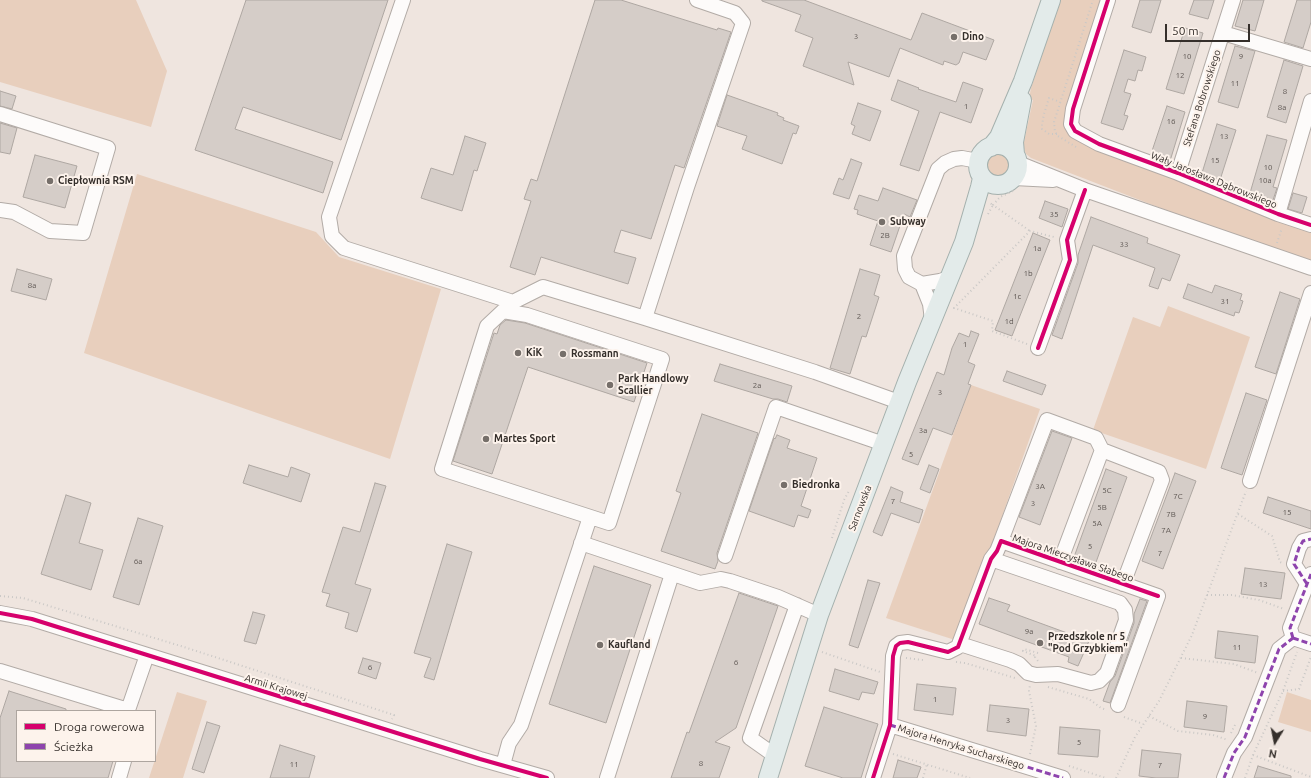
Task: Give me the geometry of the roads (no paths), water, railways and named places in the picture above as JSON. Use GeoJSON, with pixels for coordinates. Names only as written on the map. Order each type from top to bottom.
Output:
{"type":"FeatureCollection","features":[{"type":"Feature","properties":{"kind":"main road"},"geometry":{"type":"LineString","coordinates":[[1023,81],[1021,109],[1014,142],[1015,171],[1003,185],[986,175],[983,152],[991,147],[999,137],[1023,81],[1051,0]]}},
{"type":"Feature","properties":{"kind":"main road"},"geometry":{"type":"LineString","coordinates":[[991,147],[1005,147],[1015,171]]}},
{"type":"Feature","properties":{"kind":"main road","name":"Sarnowska"},"geometry":{"type":"LineString","coordinates":[[768,778],[819,615],[899,402],[964,242],[980,187],[986,175]]}},
{"type":"Feature","properties":{"kind":"street"},"geometry":{"type":"LineString","coordinates":[[403,0],[329,217],[332,236],[344,248],[513,302],[543,287],[815,372],[899,402]]}},
{"type":"Feature","properties":{"kind":"street"},"geometry":{"type":"LineString","coordinates":[[645,318],[687,187],[743,23],[735,12],[724,4],[697,0]]}},
{"type":"Feature","properties":{"kind":"street","name":"Wały Jarosława Dąbrowskiego"},"geometry":{"type":"LineString","coordinates":[[1108,0],[1073,109],[1071,124],[1075,131],[1085,137],[1178,173],[1280,219],[1311,225]]}},
{"type":"Feature","properties":{"kind":"street","name":"Stefana Bobrowskiego"},"geometry":{"type":"LineString","coordinates":[[1178,173],[1233,0]]}},
{"type":"Feature","properties":{"kind":"street"},"geometry":{"type":"LineString","coordinates":[[1223,33],[1311,59]]}},
{"type":"Feature","properties":{"kind":"street"},"geometry":{"type":"LineString","coordinates":[[1280,219],[1311,101]]}},
{"type":"Feature","properties":{"kind":"street"},"geometry":{"type":"LineString","coordinates":[[0,114],[108,148],[83,233],[50,230],[14,212],[0,210]]}},
{"type":"Feature","properties":{"kind":"street"},"geometry":{"type":"LineString","coordinates":[[949,278],[922,284],[909,277],[905,269],[904,256],[938,169],[944,163],[962,158],[986,175]]}},
{"type":"Feature","properties":{"kind":"street"},"geometry":{"type":"LineString","coordinates":[[1015,171],[1059,180],[1311,268]]}},
{"type":"Feature","properties":{"kind":"street"},"geometry":{"type":"LineString","coordinates":[[1038,348],[1070,260],[1067,240],[1085,190]]}},
{"type":"Feature","properties":{"kind":"street"},"geometry":{"type":"LineString","coordinates":[[922,284],[930,304],[932,320]]}},
{"type":"Feature","properties":{"kind":"street"},"geometry":{"type":"LineString","coordinates":[[1250,481],[1311,293]]}},
{"type":"Feature","properties":{"kind":"street"},"geometry":{"type":"LineString","coordinates":[[503,311],[527,315],[662,359],[609,523],[590,517],[442,469],[487,326],[503,311]]}},
{"type":"Feature","properties":{"kind":"street"},"geometry":{"type":"LineString","coordinates":[[725,556],[776,407],[884,444]]}},
{"type":"Feature","properties":{"kind":"street"},"geometry":{"type":"LineString","coordinates":[[1001,541],[1047,420],[1096,438],[1102,450],[1159,472],[1162,480],[1123,584]]}},
{"type":"Feature","properties":{"kind":"street"},"geometry":{"type":"LineString","coordinates":[[1060,562],[1102,450]]}},
{"type":"Feature","properties":{"kind":"street"},"geometry":{"type":"LineString","coordinates":[[503,765],[509,743],[521,726],[590,517]]}},
{"type":"Feature","properties":{"kind":"street"},"geometry":{"type":"LineString","coordinates":[[1295,644],[1290,628],[1309,579],[1294,564],[1303,541],[1311,539]]}},
{"type":"Feature","properties":{"kind":"street","name":"Majora Mieczysława Słabego"},"geometry":{"type":"LineString","coordinates":[[960,644],[991,559],[997,551],[1001,541],[1158,596],[1116,710]]}},
{"type":"Feature","properties":{"kind":"street"},"geometry":{"type":"LineString","coordinates":[[581,543],[700,584],[721,579],[730,581],[778,597],[819,615]]}},
{"type":"Feature","properties":{"kind":"street"},"geometry":{"type":"LineString","coordinates":[[890,725],[893,656],[896,646],[900,642],[908,642],[948,652],[954,650],[960,644],[1010,660],[1019,664],[1026,671],[1040,676],[1058,674],[1091,683],[1099,681],[1107,673],[1126,620],[1124,610],[1120,603],[991,559]]}},
{"type":"Feature","properties":{"kind":"street"},"geometry":{"type":"LineString","coordinates":[[607,778],[672,574]]}},
{"type":"Feature","properties":{"kind":"street"},"geometry":{"type":"LineString","coordinates":[[774,756],[750,738],[797,605]]}},
{"type":"Feature","properties":{"kind":"street","name":"Armii Krajowej"},"geometry":{"type":"LineString","coordinates":[[0,613],[32,619],[480,759],[547,778]]}},
{"type":"Feature","properties":{"kind":"street"},"geometry":{"type":"LineString","coordinates":[[1224,778],[1234,754],[1245,737],[1279,649],[1295,644],[1311,644]]}},
{"type":"Feature","properties":{"kind":"street"},"geometry":{"type":"LineString","coordinates":[[0,671],[128,710],[147,655]]}},
{"type":"Feature","properties":{"kind":"street","name":"Majora Henryka Sucharskiego"},"geometry":{"type":"LineString","coordinates":[[873,778],[890,725],[1063,778]]}},
{"type":"Feature","properties":{"kind":"street"},"geometry":{"type":"LineString","coordinates":[[119,778],[124,762]]}},
{"type":"Feature","properties":{"kind":"place","name":"Dino"},"geometry":{"type":"Point","coordinates":[954,37]}},
{"type":"Feature","properties":{"kind":"place","name":"Ciepłownia RSM"},"geometry":{"type":"Point","coordinates":[50,181]}},
{"type":"Feature","properties":{"kind":"place","name":"Subway"},"geometry":{"type":"Point","coordinates":[882,222]}},
{"type":"Feature","properties":{"kind":"place","name":"KiK"},"geometry":{"type":"Point","coordinates":[518,353]}},
{"type":"Feature","properties":{"kind":"place","name":"Rossmann"},"geometry":{"type":"Point","coordinates":[563,354]}},
{"type":"Feature","properties":{"kind":"place","name":"Park Handlowy Scallier"},"geometry":{"type":"Point","coordinates":[610,385]}},
{"type":"Feature","properties":{"kind":"place","name":"Martes Sport"},"geometry":{"type":"Point","coordinates":[486,439]}},
{"type":"Feature","properties":{"kind":"place","name":"Biedronka"},"geometry":{"type":"Point","coordinates":[784,485]}},
{"type":"Feature","properties":{"kind":"place","name":"Przedszkole nr 5 \"Pod Grzybkiem\""},"geometry":{"type":"Point","coordinates":[1040,643]}},
{"type":"Feature","properties":{"kind":"place","name":"Kaufland"},"geometry":{"type":"Point","coordinates":[600,645]}}]}
